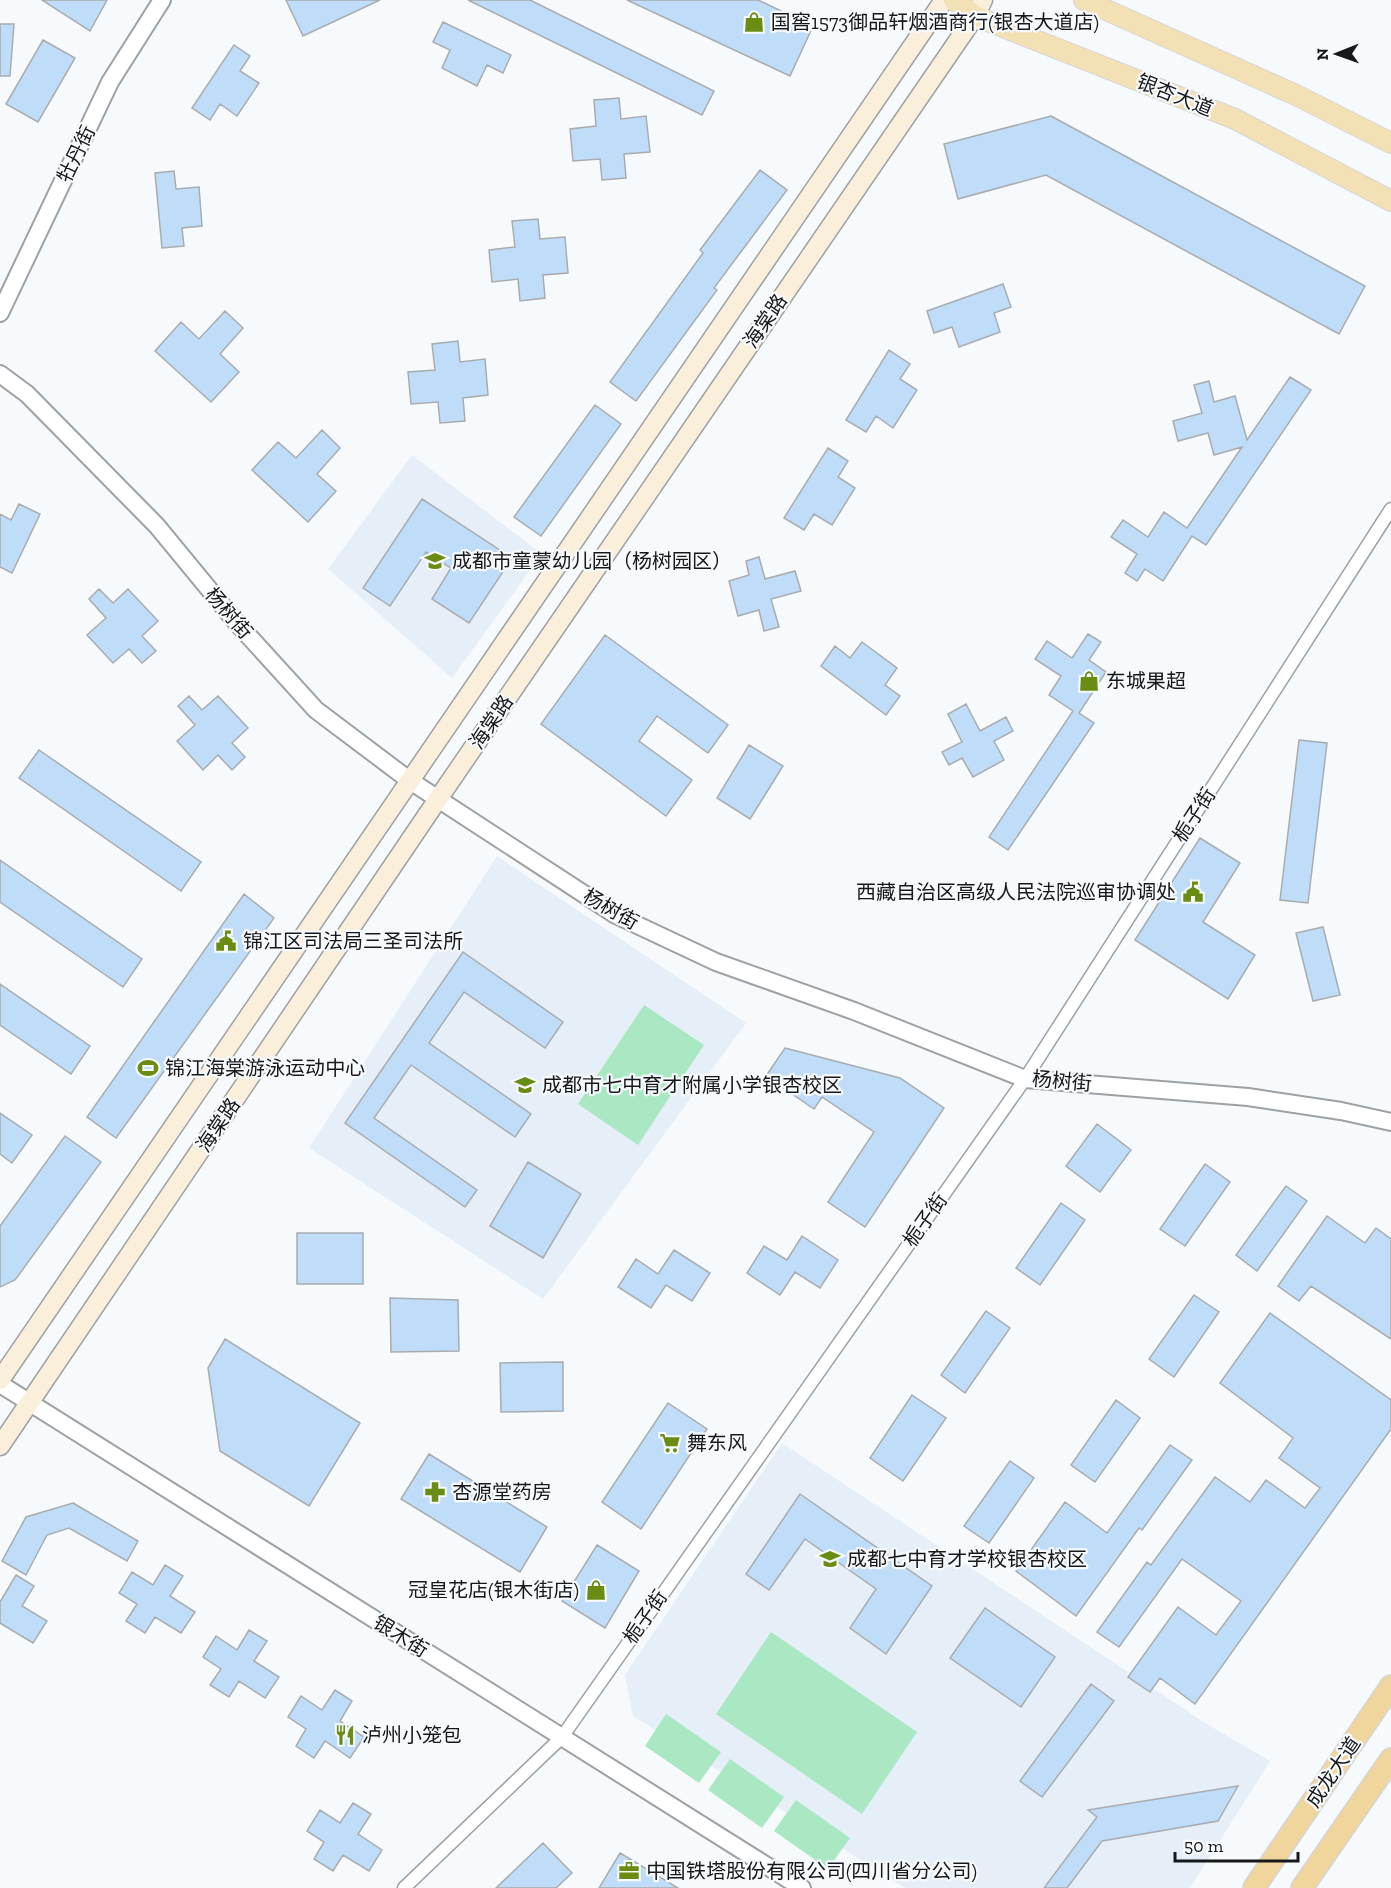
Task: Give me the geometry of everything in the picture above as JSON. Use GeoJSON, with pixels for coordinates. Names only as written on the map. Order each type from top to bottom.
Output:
{"type":"FeatureCollection","features":[{"type":"Feature","properties":{"kind":"highway","name":"成龙大道"},"geometry":{"type":"LineString","coordinates":[[1254,1888],[1391,1686]]}},
{"type":"Feature","properties":{"kind":"highway","name":"成龙大道"},"geometry":{"type":"LineString","coordinates":[[1302,1888],[1391,1759]]}},
{"type":"Feature","properties":{"kind":"main road","name":"海棠路"},"geometry":{"type":"LineString","coordinates":[[0,1380],[944,0]]}},
{"type":"Feature","properties":{"kind":"main road","name":"银杏大道"},"geometry":{"type":"LineString","coordinates":[[954,0],[979,8],[1235,119],[1391,201]]}},
{"type":"Feature","properties":{"kind":"main road"},"geometry":{"type":"LineString","coordinates":[[1084,0],[1296,94],[1391,143]]}},
{"type":"Feature","properties":{"kind":"main road","name":"海棠路"},"geometry":{"type":"LineString","coordinates":[[0,1446],[438,799],[979,8]]}},
{"type":"Feature","properties":{"kind":"street","name":"牡丹街"},"geometry":{"type":"LineString","coordinates":[[0,313],[110,82],[162,0]]}},
{"type":"Feature","properties":{"kind":"street","name":"杨树街"},"geometry":{"type":"LineString","coordinates":[[0,374],[27,394],[157,526],[236,621],[316,710],[409,780],[616,915],[716,962],[854,1011],[1025,1079],[1248,1097],[1341,1111],[1391,1122]]}},
{"type":"Feature","properties":{"kind":"street","name":"栀子街"},"geometry":{"type":"LineString","coordinates":[[404,1888],[562,1737],[1025,1079],[1391,509]]}},
{"type":"Feature","properties":{"kind":"street","name":"银木街"},"geometry":{"type":"LineString","coordinates":[[0,1384],[562,1737],[783,1883],[802,1888]]}},
{"type":"Feature","properties":{"kind":"shaded area","name":"成都市童蒙幼儿园（杨树园区）"},"geometry":{"type":"Polygon","coordinates":[[[412,455],[542,554],[452,678],[328,569],[412,455]]]}},
{"type":"Feature","properties":{"kind":"shaded area","name":"成都市七中育才附属小学银杏校区"},"geometry":{"type":"Polygon","coordinates":[[[497,856],[746,1023],[543,1299],[309,1148],[497,856]]]}},
{"type":"Feature","properties":{"kind":"shaded area","name":"成都七中育才学校银杏校区"},"geometry":{"type":"Polygon","coordinates":[[[782,1443],[1207,1724],[1270,1761],[1190,1888],[905,1888],[633,1716],[625,1675],[782,1443]]]}},
{"type":"Feature","properties":{"kind":"green space"},"geometry":{"type":"Polygon","coordinates":[[[644,1005],[704,1045],[638,1145],[578,1104],[644,1005]]]}},
{"type":"Feature","properties":{"kind":"green space"},"geometry":{"type":"Polygon","coordinates":[[[771,1632],[917,1732],[862,1814],[716,1714],[771,1632]]]}},
{"type":"Feature","properties":{"kind":"green space"},"geometry":{"type":"Polygon","coordinates":[[[666,1714],[721,1752],[699,1783],[645,1746],[666,1714]]]}},
{"type":"Feature","properties":{"kind":"green space"},"geometry":{"type":"Polygon","coordinates":[[[730,1759],[784,1797],[762,1828],[708,1790],[730,1759]]]}},
{"type":"Feature","properties":{"kind":"green space"},"geometry":{"type":"Polygon","coordinates":[[[796,1800],[850,1838],[828,1869],[774,1831],[796,1800]]]}},
{"type":"Feature","properties":{"kind":"building"},"geometry":{"type":"Polygon","coordinates":[[[42,0],[107,0],[90,31],[42,0]]]}},
{"type":"Feature","properties":{"kind":"building"},"geometry":{"type":"Polygon","coordinates":[[[286,0],[380,0],[303,36],[286,0]]]}},
{"type":"Feature","properties":{"kind":"building"},"geometry":{"type":"Polygon","coordinates":[[[468,0],[530,0],[714,91],[702,115],[468,0]]]}},
{"type":"Feature","properties":{"kind":"building"},"geometry":{"type":"Polygon","coordinates":[[[627,0],[758,0],[813,26],[790,76],[627,0]]]}},
{"type":"Feature","properties":{"kind":"building"},"geometry":{"type":"Polygon","coordinates":[[[443,22],[511,55],[503,73],[487,65],[477,86],[442,68],[450,50],[433,42],[443,22]]]}},
{"type":"Feature","properties":{"kind":"building"},"geometry":{"type":"Polygon","coordinates":[[[0,24],[14,24],[10,76],[0,76],[0,24]]]}},
{"type":"Feature","properties":{"kind":"building"},"geometry":{"type":"Polygon","coordinates":[[[43,40],[75,58],[38,122],[6,104],[43,40]]]}},
{"type":"Feature","properties":{"kind":"building"},"geometry":{"type":"Polygon","coordinates":[[[234,45],[250,56],[240,71],[259,83],[237,116],[220,104],[210,120],[192,108],[234,45]]]}},
{"type":"Feature","properties":{"kind":"building"},"geometry":{"type":"Polygon","coordinates":[[[619,98],[621,119],[646,116],[650,152],[624,154],[626,178],[602,180],[600,159],[573,161],[570,129],[596,126],[594,100],[619,98]]]}},
{"type":"Feature","properties":{"kind":"building"},"geometry":{"type":"Polygon","coordinates":[[[1051,116],[1365,286],[1339,334],[1046,175],[958,199],[944,144],[1051,116]]]}},
{"type":"Feature","properties":{"kind":"building"},"geometry":{"type":"Polygon","coordinates":[[[760,170],[787,190],[714,288],[717,290],[636,401],[610,382],[703,253],[700,250],[760,170]]]}},
{"type":"Feature","properties":{"kind":"building"},"geometry":{"type":"Polygon","coordinates":[[[174,171],[176,189],[199,187],[202,226],[182,228],[184,246],[162,248],[155,173],[174,171]]]}},
{"type":"Feature","properties":{"kind":"building"},"geometry":{"type":"Polygon","coordinates":[[[538,219],[540,239],[565,237],[568,273],[543,275],[545,298],[520,301],[518,279],[492,282],[489,250],[515,247],[512,221],[538,219]]]}},
{"type":"Feature","properties":{"kind":"building"},"geometry":{"type":"Polygon","coordinates":[[[1003,284],[1011,307],[994,313],[1000,332],[959,347],[952,327],[934,333],[927,311],[1003,284]]]}},
{"type":"Feature","properties":{"kind":"building"},"geometry":{"type":"Polygon","coordinates":[[[225,311],[243,328],[220,354],[239,372],[211,402],[155,351],[181,322],[199,339],[225,311]]]}},
{"type":"Feature","properties":{"kind":"building"},"geometry":{"type":"Polygon","coordinates":[[[458,341],[460,362],[485,359],[488,395],[463,398],[465,421],[440,423],[438,402],[411,404],[408,372],[435,370],[432,344],[458,341]]]}},
{"type":"Feature","properties":{"kind":"building"},"geometry":{"type":"Polygon","coordinates":[[[889,350],[910,364],[900,379],[917,390],[893,428],[876,416],[866,432],[846,420],[889,350]]]}},
{"type":"Feature","properties":{"kind":"building"},"geometry":{"type":"Polygon","coordinates":[[[1290,377],[1311,390],[1206,545],[1192,536],[1163,581],[1145,569],[1137,581],[1125,573],[1137,554],[1111,537],[1123,520],[1148,537],[1164,512],[1187,528],[1242,447],[1214,455],[1208,433],[1178,441],[1173,421],[1202,413],[1194,385],[1209,381],[1214,402],[1235,396],[1247,440],[1290,377]]]}},
{"type":"Feature","properties":{"kind":"building"},"geometry":{"type":"Polygon","coordinates":[[[595,405],[621,424],[541,536],[514,517],[595,405]]]}},
{"type":"Feature","properties":{"kind":"building"},"geometry":{"type":"Polygon","coordinates":[[[322,430],[340,448],[317,474],[336,491],[308,522],[252,470],[278,442],[296,458],[322,430]]]}},
{"type":"Feature","properties":{"kind":"building"},"geometry":{"type":"Polygon","coordinates":[[[828,448],[848,461],[838,477],[855,488],[832,525],[814,514],[804,530],[784,518],[828,448]]]}},
{"type":"Feature","properties":{"kind":"building"},"geometry":{"type":"Polygon","coordinates":[[[422,499],[512,558],[469,623],[432,599],[451,568],[426,552],[390,606],[363,588],[422,499]]]}},
{"type":"Feature","properties":{"kind":"building"},"geometry":{"type":"Polygon","coordinates":[[[19,504],[40,514],[12,573],[0,567],[0,514],[11,520],[19,504]]]}},
{"type":"Feature","properties":{"kind":"building"},"geometry":{"type":"Polygon","coordinates":[[[759,557],[765,579],[795,571],[801,591],[771,599],[779,627],[764,631],[759,610],[738,616],[729,581],[749,575],[746,561],[759,557]]]}},
{"type":"Feature","properties":{"kind":"building"},"geometry":{"type":"Polygon","coordinates":[[[99,589],[113,603],[128,589],[158,621],[142,636],[156,651],[142,663],[129,649],[113,663],[87,635],[106,618],[89,599],[99,589]]]}},
{"type":"Feature","properties":{"kind":"building"},"geometry":{"type":"Polygon","coordinates":[[[1088,634],[1101,642],[1089,660],[1106,672],[1079,713],[1094,723],[1008,850],[989,837],[1073,711],[1049,695],[1061,676],[1035,659],[1047,641],[1072,658],[1088,634]]]}},
{"type":"Feature","properties":{"kind":"building"},"geometry":{"type":"Polygon","coordinates":[[[605,635],[728,725],[708,753],[657,716],[639,741],[692,780],[666,816],[541,724],[605,635]]]}},
{"type":"Feature","properties":{"kind":"building"},"geometry":{"type":"Polygon","coordinates":[[[862,642],[897,668],[885,685],[900,696],[886,715],[821,666],[835,646],[850,658],[862,642]]]}},
{"type":"Feature","properties":{"kind":"building"},"geometry":{"type":"Polygon","coordinates":[[[189,696],[202,710],[218,696],[248,728],[232,743],[245,757],[232,770],[218,755],[203,770],[177,741],[195,725],[178,706],[189,696]]]}},
{"type":"Feature","properties":{"kind":"building"},"geometry":{"type":"Polygon","coordinates":[[[966,704],[980,731],[1006,717],[1013,731],[994,741],[1004,760],[973,777],[962,758],[949,765],[942,752],[962,742],[948,714],[966,704]]]}},
{"type":"Feature","properties":{"kind":"building"},"geometry":{"type":"Polygon","coordinates":[[[1299,740],[1327,743],[1308,903],[1280,900],[1299,740]]]}},
{"type":"Feature","properties":{"kind":"building"},"geometry":{"type":"Polygon","coordinates":[[[749,745],[783,766],[750,819],[717,798],[749,745]]]}},
{"type":"Feature","properties":{"kind":"building"},"geometry":{"type":"Polygon","coordinates":[[[39,750],[201,862],[181,891],[19,778],[39,750]]]}},
{"type":"Feature","properties":{"kind":"building","name":"西藏自治区高级人民法院巡审协调处"},"geometry":{"type":"Polygon","coordinates":[[[1200,838],[1240,863],[1203,922],[1255,955],[1228,999],[1135,940],[1200,838]]]}},
{"type":"Feature","properties":{"kind":"building"},"geometry":{"type":"Polygon","coordinates":[[[0,860],[142,959],[123,987],[0,902],[0,860]]]}},
{"type":"Feature","properties":{"kind":"building"},"geometry":{"type":"Polygon","coordinates":[[[244,894],[274,918],[116,1138],[87,1117],[244,894]]]}},
{"type":"Feature","properties":{"kind":"building"},"geometry":{"type":"Polygon","coordinates":[[[1323,927],[1340,995],[1313,1001],[1296,933],[1323,927]]]}},
{"type":"Feature","properties":{"kind":"building"},"geometry":{"type":"Polygon","coordinates":[[[463,952],[563,1022],[545,1048],[464,992],[429,1043],[531,1114],[515,1137],[411,1065],[374,1118],[477,1190],[465,1207],[345,1123],[463,952]]]}},
{"type":"Feature","properties":{"kind":"building"},"geometry":{"type":"Polygon","coordinates":[[[0,984],[90,1046],[71,1074],[0,1025],[0,984]]]}},
{"type":"Feature","properties":{"kind":"building"},"geometry":{"type":"Polygon","coordinates":[[[785,1048],[900,1078],[944,1108],[865,1227],[828,1202],[874,1132],[822,1097],[814,1109],[766,1076],[785,1048]]]}},
{"type":"Feature","properties":{"kind":"building"},"geometry":{"type":"Polygon","coordinates":[[[0,1113],[32,1135],[12,1163],[0,1154],[0,1113]]]}},
{"type":"Feature","properties":{"kind":"building"},"geometry":{"type":"Polygon","coordinates":[[[1097,1124],[1131,1150],[1100,1192],[1066,1166],[1097,1124]]]}},
{"type":"Feature","properties":{"kind":"building"},"geometry":{"type":"Polygon","coordinates":[[[65,1136],[101,1162],[15,1280],[0,1287],[0,1226],[65,1136]]]}},
{"type":"Feature","properties":{"kind":"building"},"geometry":{"type":"Polygon","coordinates":[[[528,1162],[581,1194],[543,1258],[490,1226],[528,1162]]]}},
{"type":"Feature","properties":{"kind":"building"},"geometry":{"type":"Polygon","coordinates":[[[1205,1164],[1230,1182],[1185,1246],[1160,1229],[1205,1164]]]}},
{"type":"Feature","properties":{"kind":"building"},"geometry":{"type":"Polygon","coordinates":[[[1286,1186],[1307,1201],[1257,1271],[1236,1255],[1286,1186]]]}},
{"type":"Feature","properties":{"kind":"building"},"geometry":{"type":"Polygon","coordinates":[[[1061,1203],[1085,1220],[1040,1285],[1016,1268],[1061,1203]]]}},
{"type":"Feature","properties":{"kind":"building"},"geometry":{"type":"Polygon","coordinates":[[[1327,1216],[1365,1243],[1376,1228],[1391,1239],[1391,1339],[1311,1286],[1299,1301],[1278,1286],[1327,1216]]]}},
{"type":"Feature","properties":{"kind":"building"},"geometry":{"type":"Polygon","coordinates":[[[297,1233],[363,1233],[363,1284],[297,1284],[297,1233]]]}},
{"type":"Feature","properties":{"kind":"building"},"geometry":{"type":"Polygon","coordinates":[[[802,1236],[838,1260],[820,1288],[795,1272],[780,1295],[747,1273],[764,1246],[787,1260],[802,1236]]]}},
{"type":"Feature","properties":{"kind":"building"},"geometry":{"type":"Polygon","coordinates":[[[674,1250],[710,1273],[692,1301],[666,1285],[651,1308],[618,1287],[636,1259],[658,1274],[674,1250]]]}},
{"type":"Feature","properties":{"kind":"building"},"geometry":{"type":"Polygon","coordinates":[[[1194,1295],[1219,1312],[1174,1377],[1149,1359],[1194,1295]]]}},
{"type":"Feature","properties":{"kind":"building"},"geometry":{"type":"Polygon","coordinates":[[[390,1298],[458,1300],[459,1351],[391,1352],[390,1298]]]}},
{"type":"Feature","properties":{"kind":"building"},"geometry":{"type":"Polygon","coordinates":[[[986,1311],[1010,1328],[965,1393],[941,1375],[986,1311]]]}},
{"type":"Feature","properties":{"kind":"building"},"geometry":{"type":"Polygon","coordinates":[[[1270,1313],[1391,1400],[1391,1429],[1195,1704],[1160,1678],[1150,1692],[1128,1677],[1178,1607],[1216,1635],[1241,1601],[1182,1559],[1119,1647],[1097,1632],[1147,1562],[1151,1565],[1215,1477],[1250,1502],[1266,1480],[1305,1508],[1320,1488],[1279,1458],[1293,1438],[1220,1383],[1270,1313]]]}},
{"type":"Feature","properties":{"kind":"building"},"geometry":{"type":"Polygon","coordinates":[[[225,1339],[360,1423],[309,1506],[220,1451],[208,1368],[225,1339]]]}},
{"type":"Feature","properties":{"kind":"building"},"geometry":{"type":"Polygon","coordinates":[[[563,1362],[563,1411],[501,1412],[500,1363],[563,1362]]]}},
{"type":"Feature","properties":{"kind":"building"},"geometry":{"type":"Polygon","coordinates":[[[912,1395],[946,1418],[903,1481],[870,1458],[912,1395]]]}},
{"type":"Feature","properties":{"kind":"building"},"geometry":{"type":"Polygon","coordinates":[[[1116,1400],[1140,1418],[1095,1482],[1071,1465],[1116,1400]]]}},
{"type":"Feature","properties":{"kind":"building"},"geometry":{"type":"Polygon","coordinates":[[[668,1403],[707,1429],[641,1529],[602,1502],[668,1403]]]}},
{"type":"Feature","properties":{"kind":"building"},"geometry":{"type":"Polygon","coordinates":[[[1170,1445],[1192,1460],[1142,1530],[1139,1528],[1076,1616],[1016,1571],[1065,1502],[1107,1533],[1170,1445]]]}},
{"type":"Feature","properties":{"kind":"building"},"geometry":{"type":"Polygon","coordinates":[[[429,1454],[547,1527],[520,1572],[401,1499],[429,1454]]]}},
{"type":"Feature","properties":{"kind":"building"},"geometry":{"type":"Polygon","coordinates":[[[1010,1461],[1034,1478],[989,1543],[964,1526],[1010,1461]]]}},
{"type":"Feature","properties":{"kind":"building"},"geometry":{"type":"Polygon","coordinates":[[[800,1494],[932,1586],[886,1654],[850,1628],[876,1589],[805,1539],[769,1590],[746,1574],[800,1494]]]}},
{"type":"Feature","properties":{"kind":"building"},"geometry":{"type":"Polygon","coordinates":[[[73,1503],[138,1541],[127,1561],[69,1528],[47,1535],[26,1575],[2,1561],[26,1517],[73,1503]]]}},
{"type":"Feature","properties":{"kind":"building"},"geometry":{"type":"Polygon","coordinates":[[[597,1545],[639,1571],[605,1628],[562,1601],[597,1545]]]}},
{"type":"Feature","properties":{"kind":"building"},"geometry":{"type":"Polygon","coordinates":[[[165,1565],[183,1576],[170,1596],[195,1612],[181,1633],[155,1617],[145,1633],[126,1621],[137,1604],[119,1593],[132,1572],[153,1585],[165,1565]]]}},
{"type":"Feature","properties":{"kind":"building"},"geometry":{"type":"Polygon","coordinates":[[[16,1575],[34,1586],[22,1606],[47,1621],[33,1643],[0,1623],[0,1602],[16,1575]]]}},
{"type":"Feature","properties":{"kind":"building"},"geometry":{"type":"Polygon","coordinates":[[[985,1608],[1055,1657],[1021,1707],[950,1658],[985,1608]]]}},
{"type":"Feature","properties":{"kind":"building"},"geometry":{"type":"Polygon","coordinates":[[[249,1630],[267,1641],[254,1661],[279,1677],[265,1698],[239,1681],[229,1697],[210,1685],[221,1669],[203,1657],[216,1636],[237,1650],[249,1630]]]}},
{"type":"Feature","properties":{"kind":"building"},"geometry":{"type":"Polygon","coordinates":[[[1091,1684],[1114,1701],[1042,1797],[1020,1781],[1091,1684]]]}},
{"type":"Feature","properties":{"kind":"building"},"geometry":{"type":"Polygon","coordinates":[[[335,1690],[352,1701],[340,1721],[364,1737],[350,1758],[325,1741],[314,1758],[296,1746],[306,1729],[288,1717],[301,1696],[322,1710],[335,1690]]]}},
{"type":"Feature","properties":{"kind":"building"},"geometry":{"type":"Polygon","coordinates":[[[1238,1786],[1218,1821],[1102,1841],[1067,1888],[1044,1888],[1097,1817],[1088,1810],[1238,1786]]]}},
{"type":"Feature","properties":{"kind":"building"},"geometry":{"type":"Polygon","coordinates":[[[353,1803],[371,1814],[358,1834],[382,1850],[369,1871],[343,1855],[333,1871],[314,1859],[324,1842],[307,1831],[320,1810],[340,1823],[353,1803]]]}},
{"type":"Feature","properties":{"kind":"building"},"geometry":{"type":"Polygon","coordinates":[[[543,1843],[572,1873],[556,1888],[496,1888],[543,1843]]]}},
{"type":"Feature","properties":{"kind":"building","name":"中国铁塔股份有限公司(四川省分公司)"},"geometry":{"type":"Polygon","coordinates":[[[620,1853],[678,1888],[599,1888],[620,1853]]]}},
{"type":"Feature","properties":{"kind":"place","name":"国窖1573御品轩烟酒商行(银杏大道店)"},"geometry":{"type":"Point","coordinates":[754,22]}},
{"type":"Feature","properties":{"kind":"place","name":"成都市童蒙幼儿园（杨树园区）"},"geometry":{"type":"Point","coordinates":[435,561]}},
{"type":"Feature","properties":{"kind":"place","name":"东城果超"},"geometry":{"type":"Point","coordinates":[1089,681]}},
{"type":"Feature","properties":{"kind":"place","name":"西藏自治区高级人民法院巡审协调处"},"geometry":{"type":"Point","coordinates":[1193,892]}},
{"type":"Feature","properties":{"kind":"place","name":"锦江区司法局三圣司法所"},"geometry":{"type":"Point","coordinates":[226,941]}},
{"type":"Feature","properties":{"kind":"place","name":"锦江海棠游泳运动中心"},"geometry":{"type":"Point","coordinates":[148,1068]}},
{"type":"Feature","properties":{"kind":"place","name":"成都市七中育才附属小学银杏校区"},"geometry":{"type":"Point","coordinates":[525,1085]}},
{"type":"Feature","properties":{"kind":"place","name":"舞东风"},"geometry":{"type":"Point","coordinates":[670,1443]}},
{"type":"Feature","properties":{"kind":"place","name":"杏源堂药房"},"geometry":{"type":"Point","coordinates":[435,1492]}},
{"type":"Feature","properties":{"kind":"place","name":"成都七中育才学校银杏校区"},"geometry":{"type":"Point","coordinates":[830,1559]}},
{"type":"Feature","properties":{"kind":"place","name":"冠皇花店(银木街店)"},"geometry":{"type":"Point","coordinates":[596,1590]}},
{"type":"Feature","properties":{"kind":"place","name":"泸州小笼包"},"geometry":{"type":"Point","coordinates":[345,1735]}},
{"type":"Feature","properties":{"kind":"place","name":"中国铁塔股份有限公司(四川省分公司)"},"geometry":{"type":"Point","coordinates":[629,1871]}}]}
